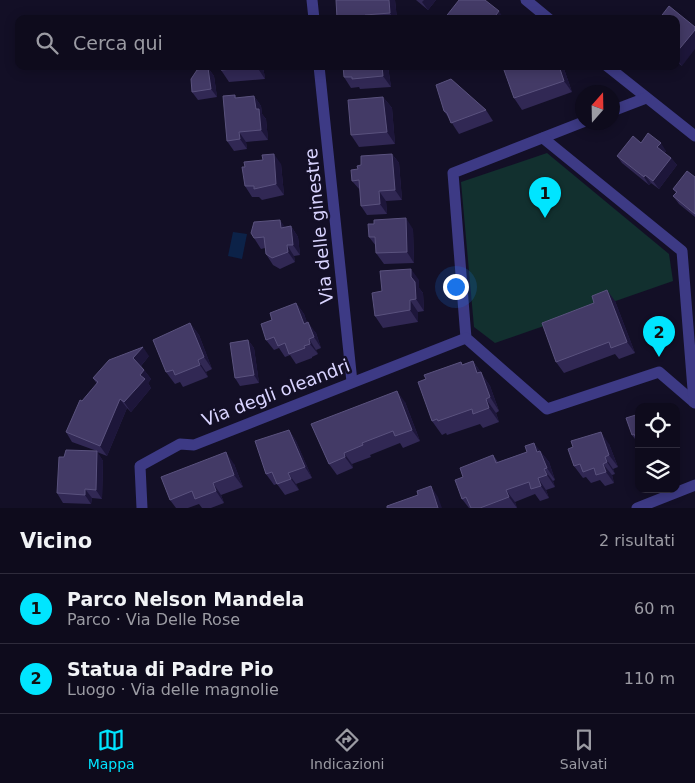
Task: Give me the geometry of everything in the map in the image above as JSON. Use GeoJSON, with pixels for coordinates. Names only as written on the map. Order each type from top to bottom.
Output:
{"type":"FeatureCollection","features":[{"type":"Feature","properties":{"kind":"street"},"geometry":{"type":"LineString","coordinates":[[312,0],[314,15]]}},
{"type":"Feature","properties":{"kind":"street"},"geometry":{"type":"LineString","coordinates":[[526,0],[544,15]]}},
{"type":"Feature","properties":{"kind":"street","name":"Via delle ginestre"},"geometry":{"type":"LineString","coordinates":[[319,70],[352,382]]}},
{"type":"Feature","properties":{"kind":"street"},"geometry":{"type":"LineString","coordinates":[[612,70],[695,136]]}},
{"type":"Feature","properties":{"kind":"street"},"geometry":{"type":"LineString","coordinates":[[620,108],[646,98]]}},
{"type":"Feature","properties":{"kind":"street"},"geometry":{"type":"LineString","coordinates":[[575,125],[453,173],[466,338],[547,409],[659,372],[694,402]]}},
{"type":"Feature","properties":{"kind":"street"},"geometry":{"type":"LineString","coordinates":[[542,138],[682,251],[694,402]]}},
{"type":"Feature","properties":{"kind":"street","name":"Via degli oleandri"},"geometry":{"type":"LineString","coordinates":[[142,508],[140,466],[180,444],[194,444],[466,338]]}},
{"type":"Feature","properties":{"kind":"street"},"geometry":{"type":"LineString","coordinates":[[637,508],[695,485]]}},
{"type":"Feature","properties":{"kind":"green space"},"geometry":{"type":"Polygon","coordinates":[[[547,153],[669,254],[673,281],[495,343],[474,327],[461,182],[547,153]]]}},
{"type":"Feature","properties":{"kind":"water"},"geometry":{"type":"Polygon","coordinates":[[[233,232],[247,234],[242,259],[228,256],[233,232]]]}},
{"type":"Feature","properties":{"kind":"building"},"geometry":{"type":"Polygon","coordinates":[[[336,0],[389,0],[390,13],[337,15],[336,0]]]}},
{"type":"Feature","properties":{"kind":"building"},"geometry":{"type":"Polygon","coordinates":[[[459,0],[485,0],[499,11],[496,15],[447,15],[459,0]]]}},
{"type":"Feature","properties":{"kind":"building"},"geometry":{"type":"Polygon","coordinates":[[[669,6],[695,27],[695,30],[680,48],[680,15],[662,15],[669,6]]]}},
{"type":"Feature","properties":{"kind":"building"},"geometry":{"type":"Polygon","coordinates":[[[197,70],[208,70],[211,89],[192,92],[191,79],[197,70]]]}},
{"type":"Feature","properties":{"kind":"building"},"geometry":{"type":"Polygon","coordinates":[[[343,70],[382,70],[383,76],[352,79],[352,77],[344,77],[343,70]]]}},
{"type":"Feature","properties":{"kind":"building"},"geometry":{"type":"Polygon","coordinates":[[[504,70],[560,70],[564,81],[514,98],[504,70]]]}},
{"type":"Feature","properties":{"kind":"building"},"geometry":{"type":"Polygon","coordinates":[[[451,79],[486,110],[451,123],[447,113],[444,111],[436,85],[451,79]]]}},
{"type":"Feature","properties":{"kind":"building"},"geometry":{"type":"Polygon","coordinates":[[[235,95],[235,98],[254,96],[256,109],[259,109],[261,130],[239,132],[240,139],[227,141],[223,96],[235,95]]]}},
{"type":"Feature","properties":{"kind":"building"},"geometry":{"type":"Polygon","coordinates":[[[383,97],[387,132],[351,135],[348,100],[383,97]]]}},
{"type":"Feature","properties":{"kind":"building"},"geometry":{"type":"Polygon","coordinates":[[[648,133],[661,143],[657,147],[671,158],[653,181],[645,175],[644,177],[617,156],[633,136],[641,143],[648,133]]]}},
{"type":"Feature","properties":{"kind":"building"},"geometry":{"type":"Polygon","coordinates":[[[274,154],[276,184],[254,189],[254,186],[245,186],[242,167],[245,167],[244,162],[263,160],[262,155],[274,154]]]}},
{"type":"Feature","properties":{"kind":"building"},"geometry":{"type":"Polygon","coordinates":[[[392,154],[395,190],[379,191],[380,204],[361,206],[359,180],[352,181],[351,170],[358,169],[357,166],[361,165],[361,156],[392,154]]]}},
{"type":"Feature","properties":{"kind":"building"},"geometry":{"type":"Polygon","coordinates":[[[687,171],[695,177],[695,214],[673,196],[677,192],[673,189],[687,171]]]}},
{"type":"Feature","properties":{"kind":"building"},"geometry":{"type":"Polygon","coordinates":[[[406,218],[407,252],[376,253],[375,237],[369,237],[368,224],[374,224],[374,220],[406,218]]]}},
{"type":"Feature","properties":{"kind":"building"},"geometry":{"type":"Polygon","coordinates":[[[280,220],[281,228],[291,226],[293,245],[287,245],[288,252],[272,258],[266,254],[264,237],[254,238],[251,233],[254,222],[280,220]]]}},
{"type":"Feature","properties":{"kind":"building"},"geometry":{"type":"Polygon","coordinates":[[[411,269],[411,277],[415,282],[416,299],[410,300],[410,310],[375,316],[372,293],[382,291],[380,271],[411,269]]]}},
{"type":"Feature","properties":{"kind":"building"},"geometry":{"type":"Polygon","coordinates":[[[607,290],[627,342],[611,348],[609,342],[556,362],[542,323],[594,303],[592,296],[607,290]]]}},
{"type":"Feature","properties":{"kind":"building"},"geometry":{"type":"Polygon","coordinates":[[[296,303],[304,324],[308,322],[314,337],[309,339],[310,344],[304,346],[305,348],[289,354],[285,343],[278,346],[274,337],[266,340],[261,324],[272,320],[270,313],[296,303]]]}},
{"type":"Feature","properties":{"kind":"building"},"geometry":{"type":"Polygon","coordinates":[[[190,323],[204,357],[198,360],[200,365],[175,375],[173,370],[166,372],[153,340],[190,323]]]}},
{"type":"Feature","properties":{"kind":"building"},"geometry":{"type":"Polygon","coordinates":[[[248,340],[254,375],[235,378],[230,343],[248,340]]]}},
{"type":"Feature","properties":{"kind":"building"},"geometry":{"type":"Polygon","coordinates":[[[143,347],[133,358],[144,370],[140,375],[145,379],[124,402],[120,399],[100,446],[66,432],[80,400],[82,401],[98,382],[93,378],[109,360],[143,347]]]}},
{"type":"Feature","properties":{"kind":"building"},"geometry":{"type":"Polygon","coordinates":[[[473,361],[477,373],[481,372],[490,397],[486,399],[489,408],[473,414],[472,409],[438,421],[437,419],[432,421],[418,382],[426,379],[424,375],[461,362],[462,365],[473,361]]]}},
{"type":"Feature","properties":{"kind":"building"},"geometry":{"type":"Polygon","coordinates":[[[397,391],[412,430],[395,436],[393,431],[362,443],[363,445],[344,453],[345,457],[329,464],[311,424],[397,391]]]}},
{"type":"Feature","properties":{"kind":"building"},"geometry":{"type":"Polygon","coordinates":[[[635,415],[635,436],[634,434],[632,435],[626,418],[635,415]]]}},
{"type":"Feature","properties":{"kind":"building"},"geometry":{"type":"Polygon","coordinates":[[[289,430],[305,467],[288,473],[291,479],[277,484],[272,472],[266,474],[255,441],[289,430]]]}},
{"type":"Feature","properties":{"kind":"building"},"geometry":{"type":"Polygon","coordinates":[[[601,432],[609,455],[605,457],[607,462],[603,464],[606,472],[596,475],[594,468],[583,472],[580,464],[574,466],[568,449],[573,447],[571,441],[601,432]]]}},
{"type":"Feature","properties":{"kind":"building"},"geometry":{"type":"Polygon","coordinates":[[[534,443],[537,452],[540,451],[547,468],[544,469],[547,475],[538,478],[541,486],[531,489],[529,482],[506,490],[509,497],[480,508],[471,508],[466,497],[462,499],[455,480],[463,477],[460,468],[493,455],[496,463],[527,452],[525,446],[534,443]]]}},
{"type":"Feature","properties":{"kind":"building"},"geometry":{"type":"Polygon","coordinates":[[[66,450],[97,451],[96,490],[85,489],[85,495],[57,493],[59,457],[64,457],[66,450]]]}},
{"type":"Feature","properties":{"kind":"building"},"geometry":{"type":"Polygon","coordinates":[[[226,452],[234,475],[213,483],[216,491],[195,499],[192,491],[170,500],[161,477],[226,452]]]}},
{"type":"Feature","properties":{"kind":"building"},"geometry":{"type":"Polygon","coordinates":[[[431,486],[438,508],[387,508],[387,506],[418,495],[417,491],[431,486]]]}},
{"type":"Feature","properties":{"kind":"place","name":"Parco Nelson Mandela"},"geometry":{"type":"Point","coordinates":[545,218]}},
{"type":"Feature","properties":{"kind":"place","name":"Statua di Padre Pio"},"geometry":{"type":"Point","coordinates":[659,357]}}]}
